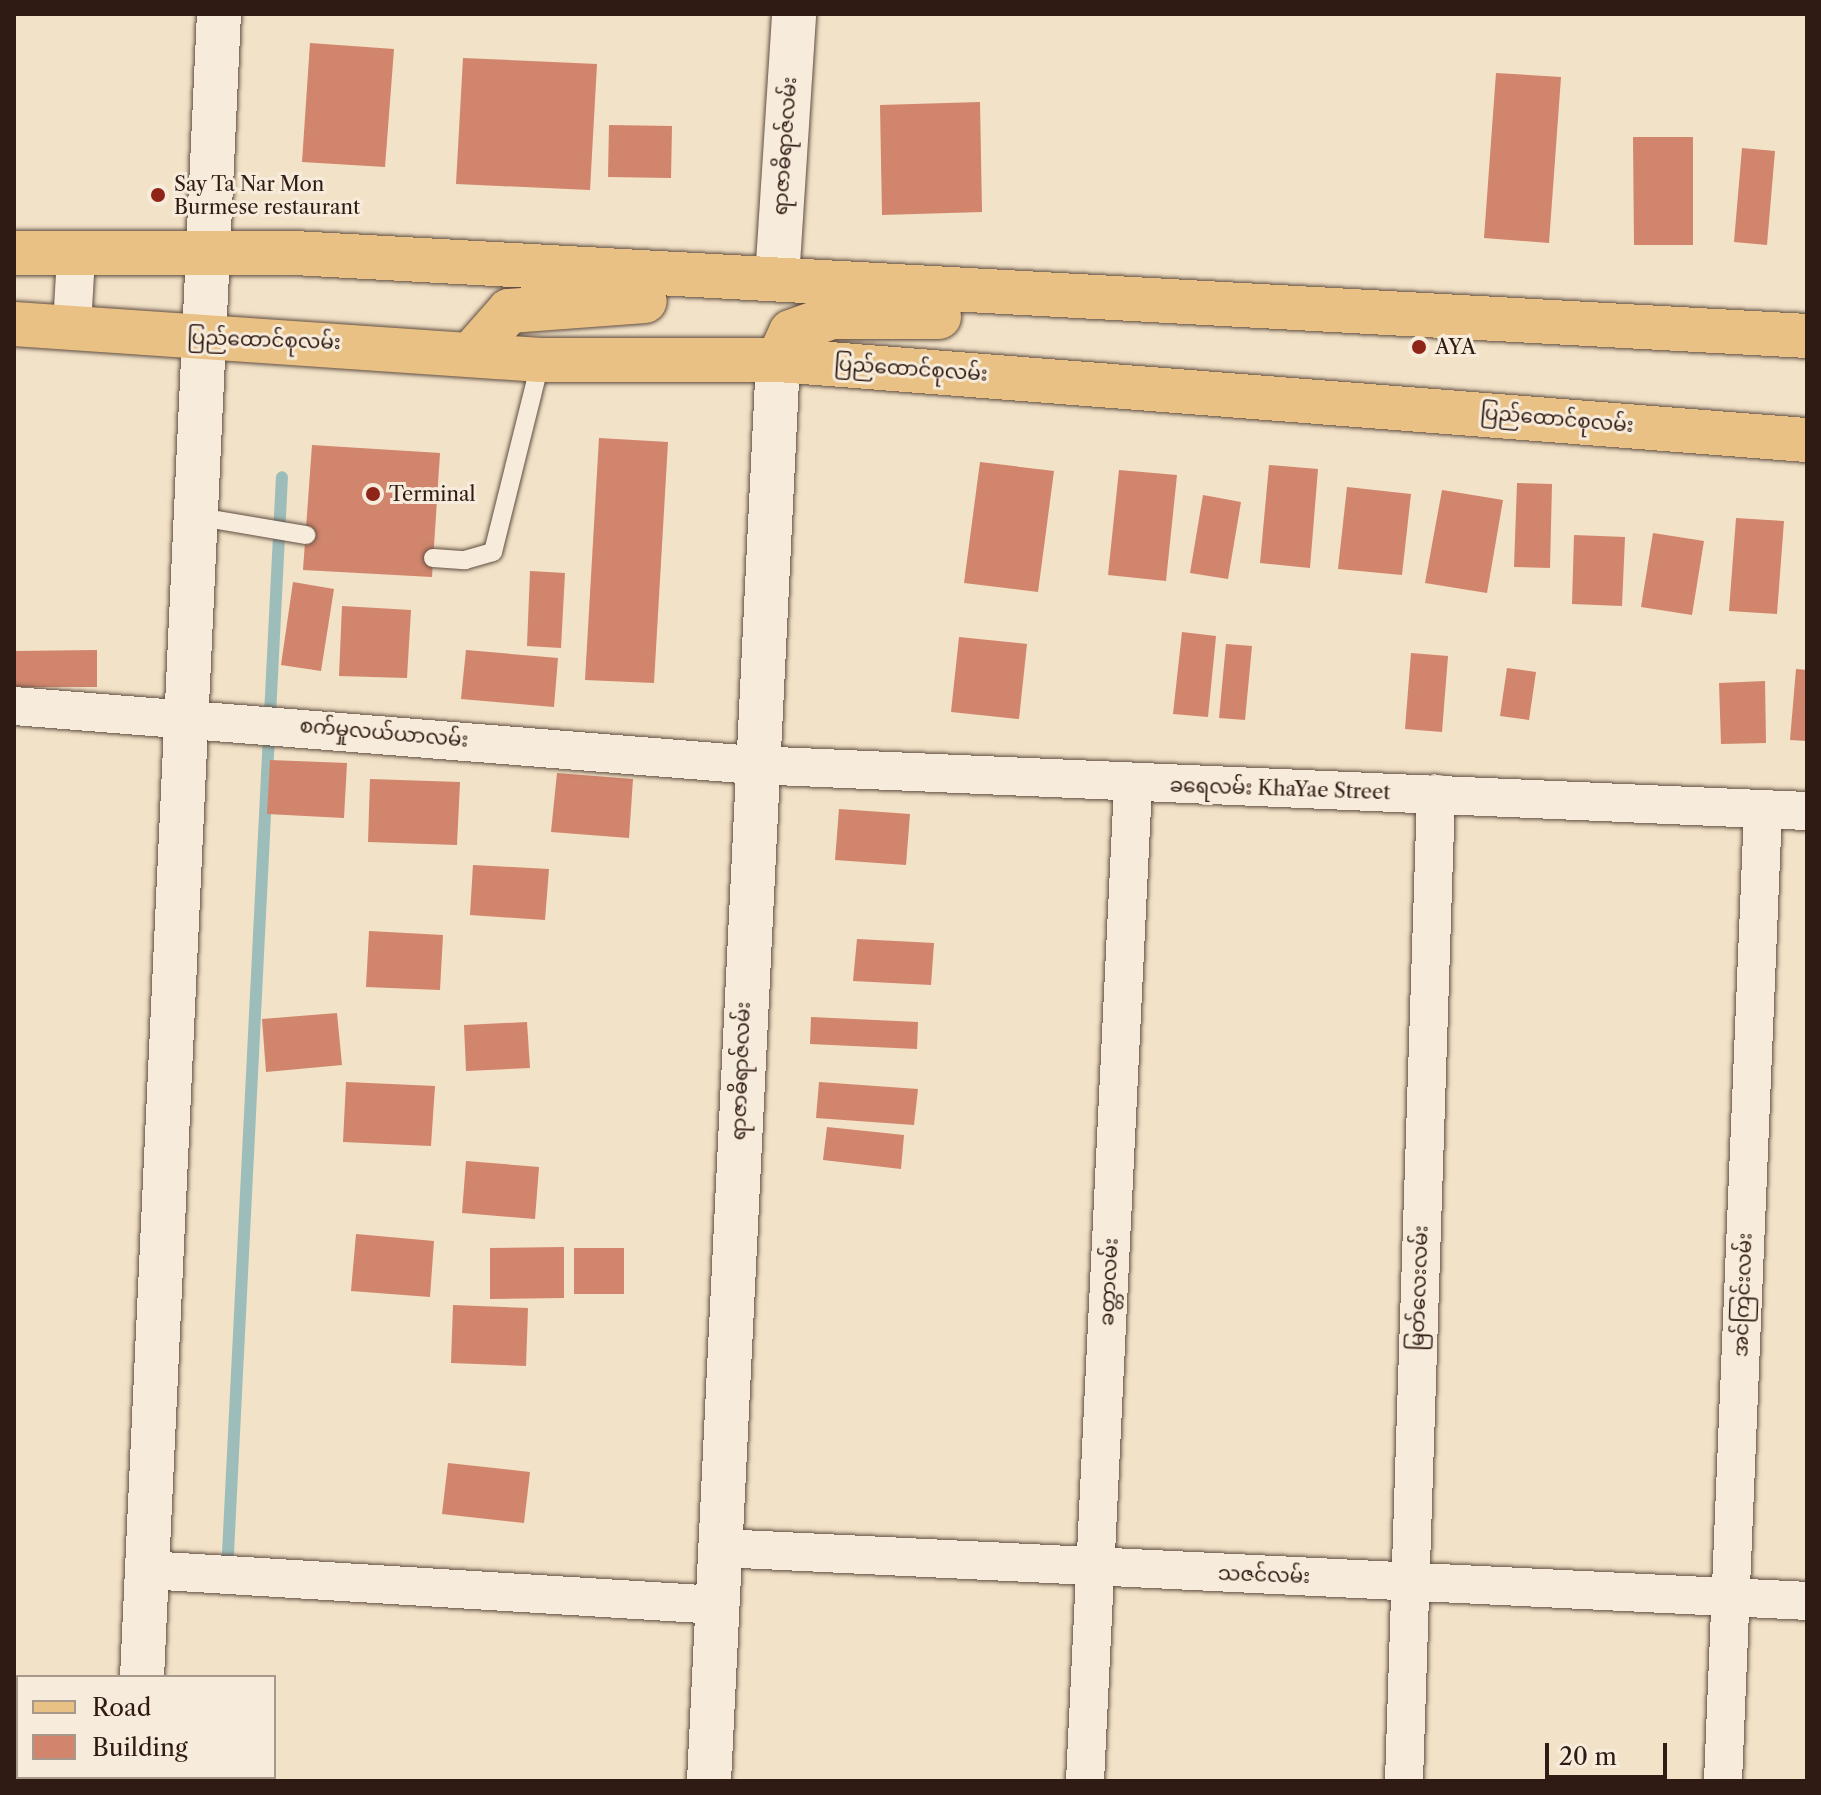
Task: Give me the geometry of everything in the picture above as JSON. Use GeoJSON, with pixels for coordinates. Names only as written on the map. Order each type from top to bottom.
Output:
{"type":"FeatureCollection","features":[{"type":"Feature","properties":{"kind":"main road"},"geometry":{"type":"LineString","coordinates":[[14,253],[76,257],[208,252],[777,279],[990,296],[1807,336]]}},
{"type":"Feature","properties":{"kind":"main road"},"geometry":{"type":"LineString","coordinates":[[472,353],[509,311],[570,302],[718,302],[777,279]]}},
{"type":"Feature","properties":{"kind":"main road"},"geometry":{"type":"LineString","coordinates":[[778,360],[791,332],[832,317],[958,315],[990,296]]}},
{"type":"Feature","properties":{"kind":"main road","name":"ပြည်ထောင်စုလမ်း"},"geometry":{"type":"LineString","coordinates":[[14,324],[72,326],[201,340],[318,340],[541,360],[778,360],[1807,440]]}},
{"type":"Feature","properties":{"kind":"street"},"geometry":{"type":"LineString","coordinates":[[142,1675],[192,516],[219,14]]}},
{"type":"Feature","properties":{"kind":"street","name":"ရာဇာဓိရာဇ်လမ်း"},"geometry":{"type":"LineString","coordinates":[[777,279],[794,14]]}},
{"type":"Feature","properties":{"kind":"street"},"geometry":{"type":"LineString","coordinates":[[72,326],[76,257]]}},
{"type":"Feature","properties":{"kind":"street","name":"ရာဇာဓိရာဇ်လမ်း"},"geometry":{"type":"LineString","coordinates":[[709,1781],[753,765],[778,360]]}},
{"type":"Feature","properties":{"kind":"street","name":"စက်မှုလယ်ယာလမ်း"},"geometry":{"type":"LineString","coordinates":[[14,706],[185,715],[753,765]]}},
{"type":"Feature","properties":{"kind":"street","name":"ခရေလမ်း KhaYae Street"},"geometry":{"type":"LineString","coordinates":[[753,765],[1133,784],[1807,811]]}},
{"type":"Feature","properties":{"kind":"street","name":"ခတ္တာလမ်း"},"geometry":{"type":"LineString","coordinates":[[1085,1781],[1133,784]]}},
{"type":"Feature","properties":{"kind":"street","name":"မြတ်လေးလမ်း"},"geometry":{"type":"LineString","coordinates":[[1404,1781],[1436,794]]}},
{"type":"Feature","properties":{"kind":"street","name":"အင်ကြင်းလမ်း"},"geometry":{"type":"LineString","coordinates":[[1723,1781],[1763,809]]}},
{"type":"Feature","properties":{"kind":"street","name":"သဇင်လမ်း"},"geometry":{"type":"LineString","coordinates":[[721,1548],[1095,1569],[1807,1601]]}},
{"type":"Feature","properties":{"kind":"street"},"geometry":{"type":"LineString","coordinates":[[147,1570],[718,1605]]}},
{"type":"Feature","properties":{"kind":"lane"},"geometry":{"type":"LineString","coordinates":[[433,558],[465,560],[493,552],[541,360]]}},
{"type":"Feature","properties":{"kind":"lane"},"geometry":{"type":"LineString","coordinates":[[192,516],[306,535]]}},
{"type":"Feature","properties":{"kind":"building"},"geometry":{"type":"Polygon","coordinates":[[[310,43],[394,49],[385,167],[302,162],[310,43]]]}},
{"type":"Feature","properties":{"kind":"building"},"geometry":{"type":"Polygon","coordinates":[[[463,58],[597,64],[590,190],[456,184],[463,58]]]}},
{"type":"Feature","properties":{"kind":"building"},"geometry":{"type":"Polygon","coordinates":[[[1496,73],[1561,77],[1549,243],[1484,238],[1496,73]]]}},
{"type":"Feature","properties":{"kind":"building"},"geometry":{"type":"Polygon","coordinates":[[[980,102],[982,212],[882,215],[880,105],[980,102]]]}},
{"type":"Feature","properties":{"kind":"building"},"geometry":{"type":"Polygon","coordinates":[[[609,125],[672,126],[671,178],[608,177],[609,125]]]}},
{"type":"Feature","properties":{"kind":"building"},"geometry":{"type":"Polygon","coordinates":[[[1633,137],[1693,137],[1693,245],[1634,245],[1633,137]]]}},
{"type":"Feature","properties":{"kind":"building"},"geometry":{"type":"Polygon","coordinates":[[[1742,148],[1775,151],[1767,245],[1734,242],[1742,148]]]}},
{"type":"Feature","properties":{"kind":"building"},"geometry":{"type":"Polygon","coordinates":[[[599,438],[668,442],[654,683],[585,680],[599,438]]]}},
{"type":"Feature","properties":{"kind":"building","name":"Terminal"},"geometry":{"type":"Polygon","coordinates":[[[312,445],[440,453],[432,577],[303,570],[312,445]]]}},
{"type":"Feature","properties":{"kind":"building"},"geometry":{"type":"Polygon","coordinates":[[[980,462],[1054,471],[1038,592],[964,583],[980,462]]]}},
{"type":"Feature","properties":{"kind":"building"},"geometry":{"type":"Polygon","coordinates":[[[1269,465],[1318,469],[1310,568],[1260,563],[1269,465]]]}},
{"type":"Feature","properties":{"kind":"building"},"geometry":{"type":"Polygon","coordinates":[[[1119,470],[1177,475],[1166,581],[1108,575],[1119,470]]]}},
{"type":"Feature","properties":{"kind":"building"},"geometry":{"type":"Polygon","coordinates":[[[1517,483],[1552,484],[1550,568],[1514,567],[1517,483]]]}},
{"type":"Feature","properties":{"kind":"building"},"geometry":{"type":"Polygon","coordinates":[[[1347,487],[1411,494],[1402,575],[1338,569],[1347,487]]]}},
{"type":"Feature","properties":{"kind":"building"},"geometry":{"type":"Polygon","coordinates":[[[1442,490],[1503,500],[1487,593],[1425,583],[1442,490]]]}},
{"type":"Feature","properties":{"kind":"building"},"geometry":{"type":"Polygon","coordinates":[[[1203,495],[1241,502],[1228,579],[1190,573],[1203,495]]]}},
{"type":"Feature","properties":{"kind":"building"},"geometry":{"type":"Polygon","coordinates":[[[1736,518],[1784,521],[1777,614],[1729,611],[1736,518]]]}},
{"type":"Feature","properties":{"kind":"building"},"geometry":{"type":"Polygon","coordinates":[[[1653,533],[1704,541],[1692,615],[1641,607],[1653,533]]]}},
{"type":"Feature","properties":{"kind":"building"},"geometry":{"type":"Polygon","coordinates":[[[1574,535],[1625,537],[1622,606],[1572,604],[1574,535]]]}},
{"type":"Feature","properties":{"kind":"building"},"geometry":{"type":"Polygon","coordinates":[[[530,571],[565,573],[561,648],[527,646],[530,571]]]}},
{"type":"Feature","properties":{"kind":"building"},"geometry":{"type":"Polygon","coordinates":[[[293,582],[334,589],[321,671],[281,665],[293,582]]]}},
{"type":"Feature","properties":{"kind":"building"},"geometry":{"type":"Polygon","coordinates":[[[342,606],[411,610],[407,678],[339,676],[342,606]]]}},
{"type":"Feature","properties":{"kind":"building"},"geometry":{"type":"Polygon","coordinates":[[[1182,632],[1216,636],[1208,717],[1173,714],[1182,632]]]}},
{"type":"Feature","properties":{"kind":"building"},"geometry":{"type":"Polygon","coordinates":[[[959,637],[1027,644],[1019,719],[951,712],[959,637]]]}},
{"type":"Feature","properties":{"kind":"building"},"geometry":{"type":"Polygon","coordinates":[[[1226,644],[1252,646],[1245,720],[1219,718],[1226,644]]]}},
{"type":"Feature","properties":{"kind":"building"},"geometry":{"type":"Polygon","coordinates":[[[97,650],[97,687],[14,687],[14,651],[97,650]]]}},
{"type":"Feature","properties":{"kind":"building"},"geometry":{"type":"Polygon","coordinates":[[[466,650],[558,658],[554,707],[461,699],[466,650]]]}},
{"type":"Feature","properties":{"kind":"building"},"geometry":{"type":"Polygon","coordinates":[[[1411,653],[1448,656],[1442,732],[1405,729],[1411,653]]]}},
{"type":"Feature","properties":{"kind":"building"},"geometry":{"type":"Polygon","coordinates":[[[1507,668],[1536,672],[1529,720],[1500,716],[1507,668]]]}},
{"type":"Feature","properties":{"kind":"building"},"geometry":{"type":"Polygon","coordinates":[[[1796,669],[1807,670],[1807,741],[1790,740],[1796,669]]]}},
{"type":"Feature","properties":{"kind":"building"},"geometry":{"type":"Polygon","coordinates":[[[1765,681],[1766,743],[1721,744],[1719,683],[1765,681]]]}},
{"type":"Feature","properties":{"kind":"building"},"geometry":{"type":"Polygon","coordinates":[[[270,760],[347,763],[344,818],[267,814],[270,760]]]}},
{"type":"Feature","properties":{"kind":"building"},"geometry":{"type":"Polygon","coordinates":[[[557,773],[633,779],[629,838],[551,832],[557,773]]]}},
{"type":"Feature","properties":{"kind":"building"},"geometry":{"type":"Polygon","coordinates":[[[370,779],[460,782],[457,845],[368,842],[370,779]]]}},
{"type":"Feature","properties":{"kind":"building"},"geometry":{"type":"Polygon","coordinates":[[[839,809],[910,814],[906,865],[835,860],[839,809]]]}},
{"type":"Feature","properties":{"kind":"building"},"geometry":{"type":"Polygon","coordinates":[[[473,865],[549,869],[545,920],[470,915],[473,865]]]}},
{"type":"Feature","properties":{"kind":"building"},"geometry":{"type":"Polygon","coordinates":[[[369,931],[443,935],[440,990],[366,987],[369,931]]]}},
{"type":"Feature","properties":{"kind":"building"},"geometry":{"type":"Polygon","coordinates":[[[857,939],[934,943],[931,985],[853,981],[857,939]]]}},
{"type":"Feature","properties":{"kind":"building"},"geometry":{"type":"Polygon","coordinates":[[[337,1013],[342,1065],[266,1072],[262,1019],[337,1013]]]}},
{"type":"Feature","properties":{"kind":"building"},"geometry":{"type":"Polygon","coordinates":[[[811,1017],[918,1022],[917,1049],[810,1044],[811,1017]]]}},
{"type":"Feature","properties":{"kind":"building"},"geometry":{"type":"Polygon","coordinates":[[[527,1022],[530,1068],[466,1071],[464,1025],[527,1022]]]}},
{"type":"Feature","properties":{"kind":"building"},"geometry":{"type":"Polygon","coordinates":[[[346,1082],[435,1086],[431,1146],[343,1142],[346,1082]]]}},
{"type":"Feature","properties":{"kind":"building"},"geometry":{"type":"Polygon","coordinates":[[[819,1082],[918,1089],[914,1125],[816,1118],[819,1082]]]}},
{"type":"Feature","properties":{"kind":"building"},"geometry":{"type":"Polygon","coordinates":[[[827,1127],[904,1135],[901,1169],[823,1160],[827,1127]]]}},
{"type":"Feature","properties":{"kind":"building"},"geometry":{"type":"Polygon","coordinates":[[[466,1161],[539,1167],[535,1219],[462,1213],[466,1161]]]}},
{"type":"Feature","properties":{"kind":"building"},"geometry":{"type":"Polygon","coordinates":[[[356,1234],[434,1241],[430,1297],[351,1291],[356,1234]]]}},
{"type":"Feature","properties":{"kind":"building"},"geometry":{"type":"Polygon","coordinates":[[[564,1247],[564,1298],[490,1299],[490,1248],[564,1247]]]}},
{"type":"Feature","properties":{"kind":"building"},"geometry":{"type":"Polygon","coordinates":[[[574,1248],[624,1248],[624,1294],[574,1294],[574,1248]]]}},
{"type":"Feature","properties":{"kind":"building"},"geometry":{"type":"Polygon","coordinates":[[[453,1305],[528,1308],[526,1366],[451,1363],[453,1305]]]}},
{"type":"Feature","properties":{"kind":"building"},"geometry":{"type":"Polygon","coordinates":[[[448,1463],[530,1472],[524,1523],[442,1514],[448,1463]]]}},
{"type":"Feature","properties":{"kind":"waterway"},"geometry":{"type":"LineString","coordinates":[[228,1553],[282,477]]}},
{"type":"Feature","properties":{"kind":"place","name":"Say Ta Nar Mon Burmese restaurant"},"geometry":{"type":"Point","coordinates":[158,195]}},
{"type":"Feature","properties":{"kind":"place","name":"AYA"},"geometry":{"type":"Point","coordinates":[1419,347]}},
{"type":"Feature","properties":{"kind":"place","name":"Terminal"},"geometry":{"type":"Point","coordinates":[373,494]}}]}
